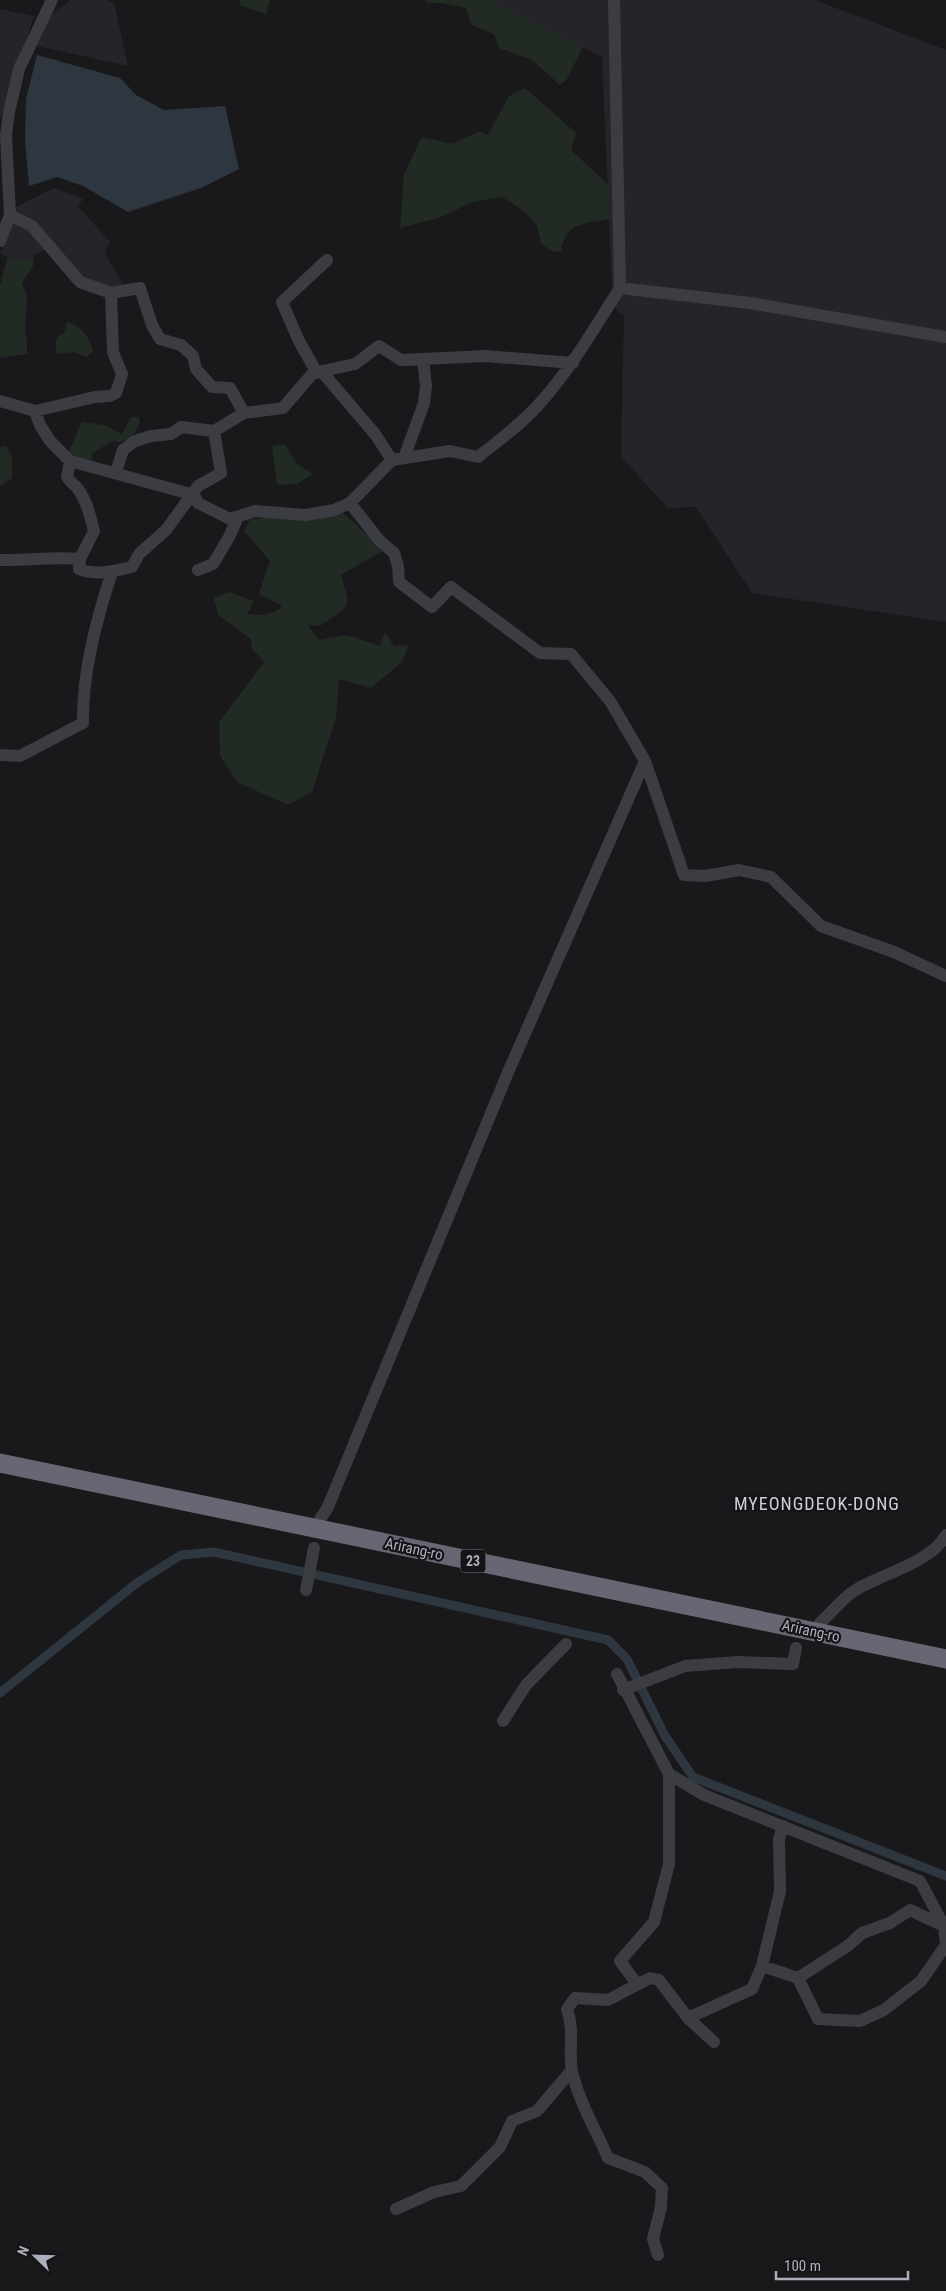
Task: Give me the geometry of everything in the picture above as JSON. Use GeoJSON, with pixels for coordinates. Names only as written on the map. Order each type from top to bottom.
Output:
{"type":"FeatureCollection","features":[{"type":"Feature","properties":{"kind":"highway","name":"Arirang-ro"},"geometry":{"type":"LineString","coordinates":[[0,1463],[946,1659]]}},
{"type":"Feature","properties":{"kind":"highway","name":"Arirang-ro"},"geometry":{"type":"LineString","coordinates":[[0,1475],[946,1672]]}},
{"type":"Feature","properties":{"kind":"street"},"geometry":{"type":"LineString","coordinates":[[0,241],[10,215],[6,135],[8,112],[19,70],[52,0]]}},
{"type":"Feature","properties":{"kind":"street"},"geometry":{"type":"LineString","coordinates":[[398,459],[450,451],[478,457],[513,429],[540,403],[573,363],[620,288],[614,0]]}},
{"type":"Feature","properties":{"kind":"street"},"geometry":{"type":"LineString","coordinates":[[10,215],[32,226],[80,282],[112,293],[140,288],[152,325],[160,338],[181,345],[193,356],[196,369],[212,387],[230,388],[244,413]]}},
{"type":"Feature","properties":{"kind":"street"},"geometry":{"type":"LineString","coordinates":[[327,260],[282,302],[299,341],[319,372],[398,459]]}},
{"type":"Feature","properties":{"kind":"street"},"geometry":{"type":"LineString","coordinates":[[620,288],[750,303],[946,337]]}},
{"type":"Feature","properties":{"kind":"street"},"geometry":{"type":"LineString","coordinates":[[0,401],[35,411],[95,397],[110,396],[116,393],[122,374],[113,352],[112,293]]}},
{"type":"Feature","properties":{"kind":"street"},"geometry":{"type":"LineString","coordinates":[[116,472],[123,450],[135,441],[151,436],[171,434],[181,427],[214,431],[244,413],[283,408],[313,373],[355,364],[379,346],[401,360],[485,356],[573,363]]}},
{"type":"Feature","properties":{"kind":"street"},"geometry":{"type":"LineString","coordinates":[[35,411],[40,425],[50,441],[70,461],[116,472],[194,495],[198,503],[230,520],[255,511],[306,515],[334,510],[350,503],[398,459],[424,403],[426,386],[423,359]]}},
{"type":"Feature","properties":{"kind":"street"},"geometry":{"type":"LineString","coordinates":[[70,461],[67,477],[85,501],[94,531],[80,560],[79,569],[88,572],[112,572],[132,567],[139,554],[166,530],[194,495],[198,486],[221,472],[214,431]]}},
{"type":"Feature","properties":{"kind":"street"},"geometry":{"type":"LineString","coordinates":[[350,503],[379,540],[394,553],[398,566],[399,582],[432,607],[451,586],[540,653],[571,654],[610,701],[645,762],[684,875],[705,876],[739,870],[771,877],[821,926],[894,952],[946,976]]}},
{"type":"Feature","properties":{"kind":"street"},"geometry":{"type":"LineString","coordinates":[[198,570],[213,564],[238,517]]}},
{"type":"Feature","properties":{"kind":"street"},"geometry":{"type":"LineString","coordinates":[[0,560],[24,561],[59,556],[80,560]]}},
{"type":"Feature","properties":{"kind":"street"},"geometry":{"type":"LineString","coordinates":[[0,755],[20,756],[83,724],[82,694],[102,604],[112,572]]}},
{"type":"Feature","properties":{"kind":"street"},"geometry":{"type":"LineString","coordinates":[[320,1519],[330,1500],[509,1070],[645,762]]}},
{"type":"Feature","properties":{"kind":"street"},"geometry":{"type":"LineString","coordinates":[[820,1623],[854,1591],[906,1567],[942,1543],[946,1536]]}},
{"type":"Feature","properties":{"kind":"street"},"geometry":{"type":"LineString","coordinates":[[306,1587],[314,1548]]}},
{"type":"Feature","properties":{"kind":"street"},"geometry":{"type":"LineString","coordinates":[[503,1721],[526,1685],[566,1644]]}},
{"type":"Feature","properties":{"kind":"street"},"geometry":{"type":"LineString","coordinates":[[627,1688],[684,1666],[738,1662],[793,1664],[796,1648]]}},
{"type":"Feature","properties":{"kind":"street"},"geometry":{"type":"LineString","coordinates":[[617,1674],[627,1688],[669,1774],[669,1864],[654,1922],[620,1961],[637,1984]]}},
{"type":"Feature","properties":{"kind":"street"},"geometry":{"type":"LineString","coordinates":[[669,1774],[704,1795],[920,1881],[944,1926],[946,1945],[921,1981],[884,2010],[860,2021],[818,2019],[798,1978],[762,1966]]}},
{"type":"Feature","properties":{"kind":"street"},"geometry":{"type":"LineString","coordinates":[[688,2018],[752,1989],[762,1966],[780,1891],[779,1839],[783,1826]]}},
{"type":"Feature","properties":{"kind":"street"},"geometry":{"type":"LineString","coordinates":[[798,1978],[849,1945],[862,1932],[890,1923],[910,1910],[944,1926]]}},
{"type":"Feature","properties":{"kind":"street"},"geometry":{"type":"LineString","coordinates":[[658,2255],[653,2239],[662,2206],[662,2188],[645,2172],[608,2158],[584,2104],[572,2070],[572,2024],[567,2009],[575,1998],[608,2000],[650,1978],[659,1980],[688,2018],[714,2042]]}},
{"type":"Feature","properties":{"kind":"street"},"geometry":{"type":"LineString","coordinates":[[396,2208],[434,2192],[461,2186],[500,2147],[512,2121],[537,2111],[572,2070]]}},
{"type":"Feature","properties":{"kind":"shaded area"},"geometry":{"type":"Polygon","coordinates":[[[70,0],[107,0],[114,3],[128,66],[37,46],[50,17],[70,0]]]}},
{"type":"Feature","properties":{"kind":"shaded area"},"geometry":{"type":"Polygon","coordinates":[[[240,0],[270,0],[266,14],[239,5],[240,0]]]}},
{"type":"Feature","properties":{"kind":"shaded area"},"geometry":{"type":"Polygon","coordinates":[[[426,0],[490,0],[583,47],[567,79],[560,85],[532,60],[499,48],[494,34],[471,25],[466,8],[441,3],[428,3],[426,0]]]}},
{"type":"Feature","properties":{"kind":"shaded area"},"geometry":{"type":"Polygon","coordinates":[[[490,0],[815,0],[946,50],[946,622],[752,593],[696,507],[668,508],[621,457],[624,316],[616,310],[612,289],[602,57],[490,0]]]}},
{"type":"Feature","properties":{"kind":"shaded area"},"geometry":{"type":"Polygon","coordinates":[[[0,9],[34,16],[0,120],[0,9]]]}},
{"type":"Feature","properties":{"kind":"shaded area"},"geometry":{"type":"Polygon","coordinates":[[[37,55],[120,78],[136,95],[164,110],[225,106],[239,169],[201,188],[128,212],[83,186],[57,177],[29,186],[25,140],[26,99],[37,55]]]}},
{"type":"Feature","properties":{"kind":"shaded area"},"geometry":{"type":"Polygon","coordinates":[[[525,88],[576,133],[571,150],[608,184],[609,219],[577,226],[567,235],[561,252],[552,251],[541,244],[537,225],[524,211],[502,197],[472,202],[439,218],[400,228],[404,174],[422,137],[452,144],[480,131],[488,135],[509,96],[525,88]]]}},
{"type":"Feature","properties":{"kind":"shaded area"},"geometry":{"type":"Polygon","coordinates":[[[54,188],[83,199],[78,206],[110,242],[105,253],[124,287],[110,290],[82,280],[31,228],[46,249],[18,261],[0,254],[16,207],[54,188]]]}},
{"type":"Feature","properties":{"kind":"shaded area"},"geometry":{"type":"Polygon","coordinates":[[[33,256],[34,264],[22,283],[27,295],[25,330],[27,354],[0,358],[0,285],[8,257],[18,261],[33,256]]]}},
{"type":"Feature","properties":{"kind":"shaded area"},"geometry":{"type":"Polygon","coordinates":[[[67,322],[81,329],[89,341],[93,351],[86,357],[74,352],[57,354],[56,341],[64,333],[67,322]]]}},
{"type":"Feature","properties":{"kind":"shaded area"},"geometry":{"type":"Polygon","coordinates":[[[131,417],[139,417],[140,423],[131,439],[119,442],[112,441],[92,454],[92,459],[87,461],[72,459],[69,451],[82,422],[104,425],[122,434],[131,417]]]}},
{"type":"Feature","properties":{"kind":"shaded area"},"geometry":{"type":"Polygon","coordinates":[[[285,444],[296,463],[313,474],[297,484],[277,485],[272,446],[285,444]]]}},
{"type":"Feature","properties":{"kind":"shaded area"},"geometry":{"type":"Polygon","coordinates":[[[6,446],[12,456],[12,478],[0,486],[0,447],[6,446]]]}},
{"type":"Feature","properties":{"kind":"shaded area"},"geometry":{"type":"Polygon","coordinates":[[[343,513],[384,550],[341,575],[348,600],[344,609],[320,626],[308,625],[319,640],[347,635],[380,646],[385,632],[394,646],[409,645],[402,662],[371,688],[339,679],[336,717],[312,792],[288,805],[237,782],[220,756],[219,722],[264,662],[252,649],[251,639],[218,615],[214,598],[229,592],[254,601],[247,614],[252,615],[274,612],[282,606],[259,594],[270,561],[244,531],[250,519],[343,513]]]}},
{"type":"Feature","properties":{"kind":"waterway"},"geometry":{"type":"LineString","coordinates":[[0,1693],[138,1582],[181,1555],[214,1552],[608,1640],[627,1659],[665,1736],[693,1777],[946,1876]]}},
{"type":"Feature","properties":{"kind":"district","name":"MYEONGDEOK-DONG"},"geometry":{"type":"Point","coordinates":[817,1503]}}]}
